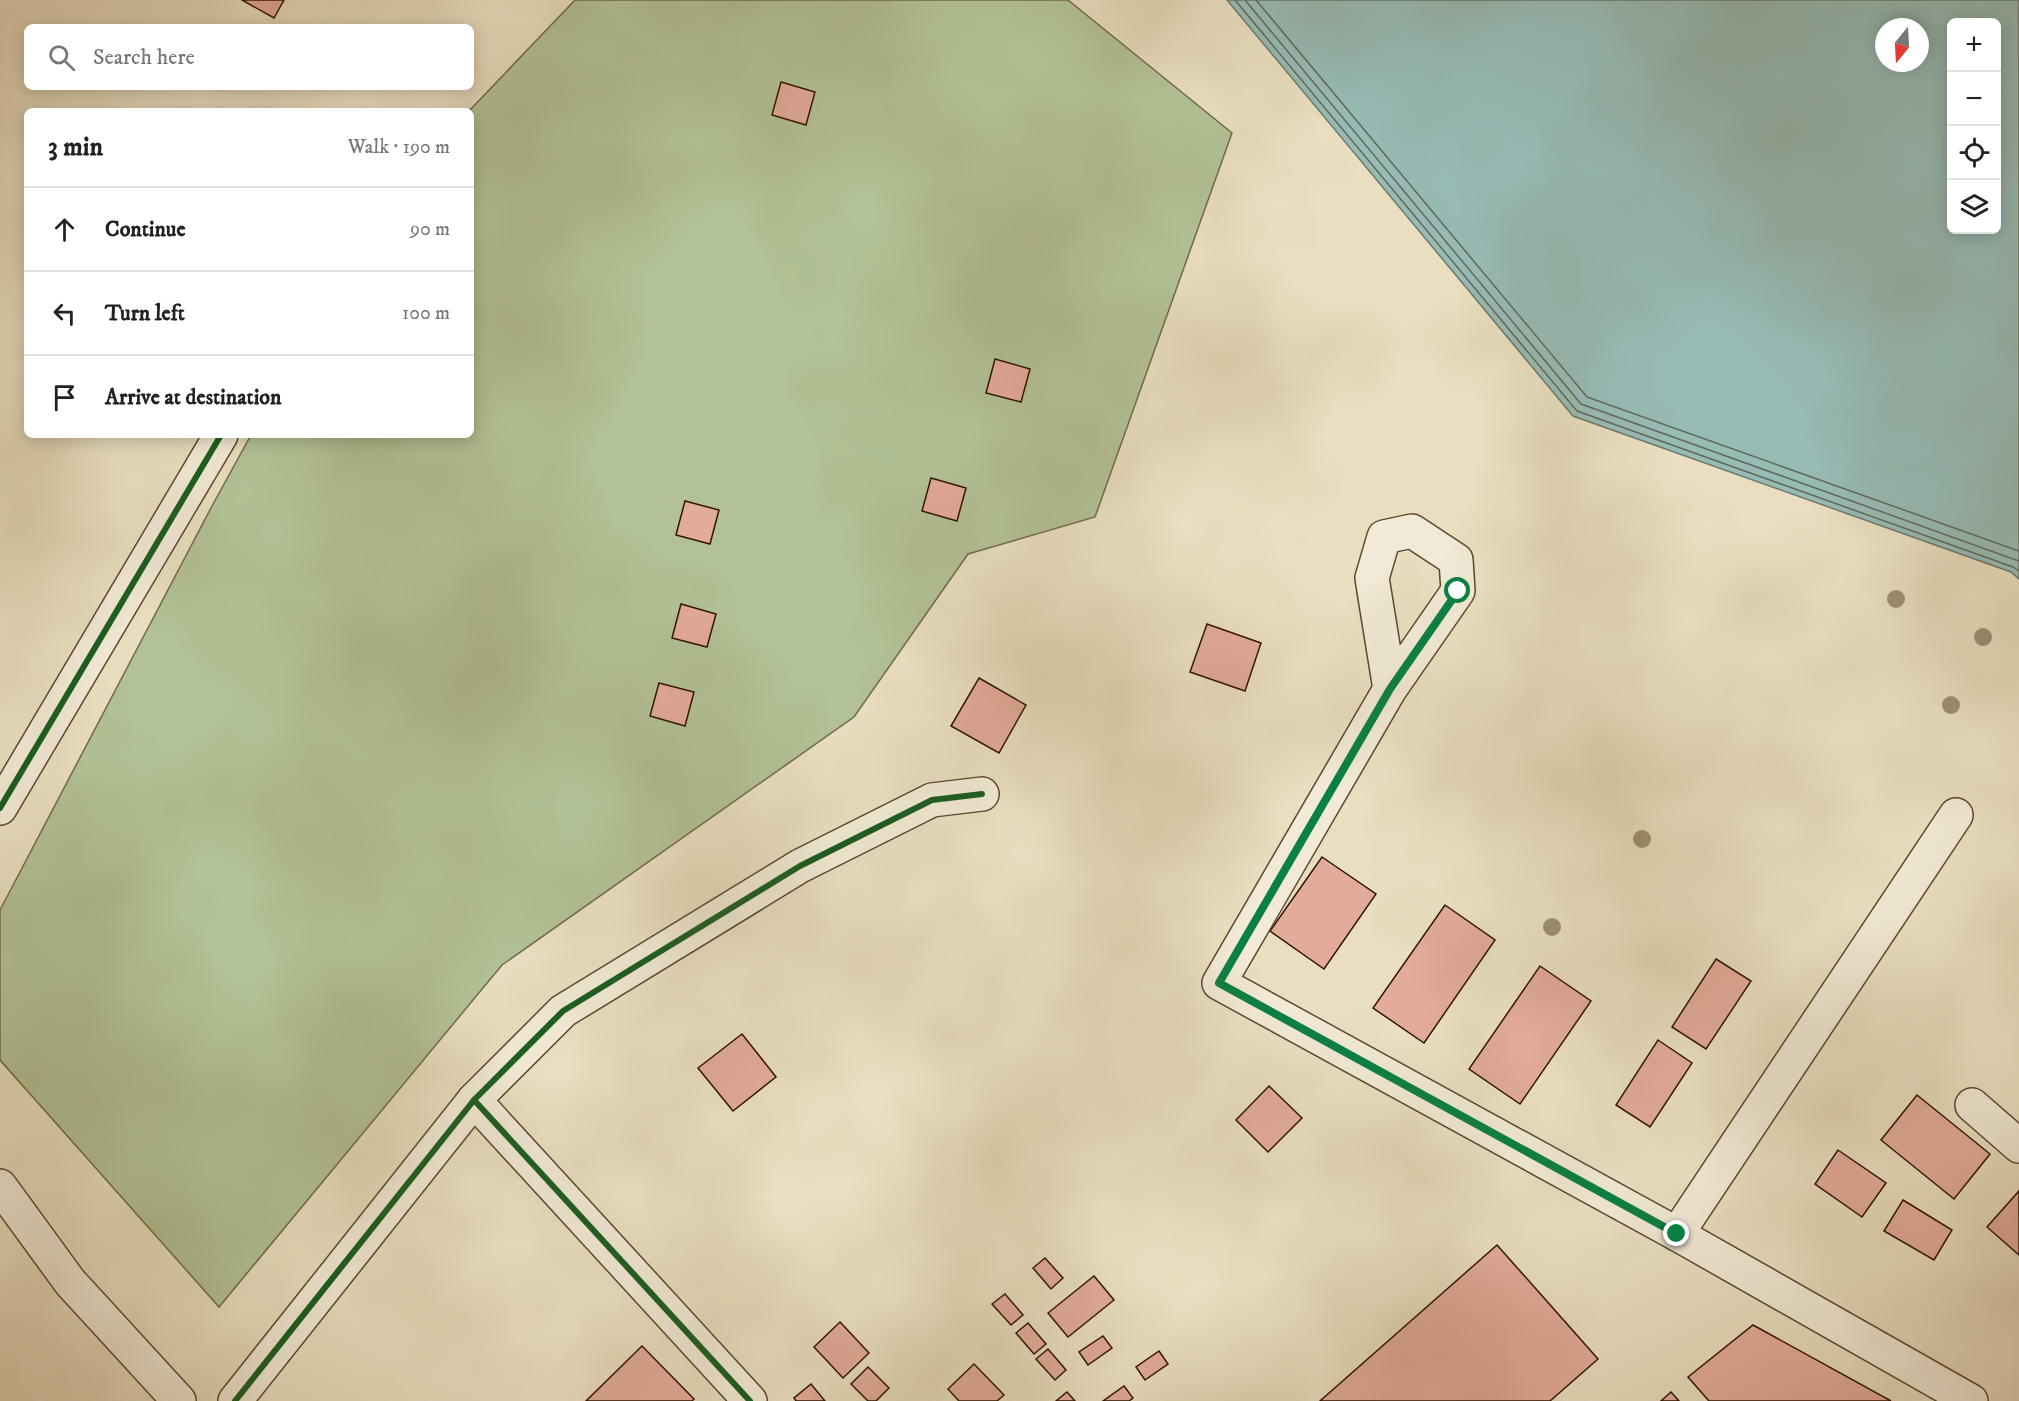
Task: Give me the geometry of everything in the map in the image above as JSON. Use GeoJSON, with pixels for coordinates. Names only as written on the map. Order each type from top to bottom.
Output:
{"type":"FeatureCollection","features":[{"type":"Feature","properties":{"kind":"street"},"geometry":{"type":"LineString","coordinates":[[0,808],[220,438]]}},
{"type":"Feature","properties":{"kind":"street"},"geometry":{"type":"LineString","coordinates":[[1390,689],[1219,983],[1677,1234],[1971,1401]]}},
{"type":"Feature","properties":{"kind":"street"},"geometry":{"type":"LineString","coordinates":[[235,1401],[474,1100],[563,1011],[800,866],[932,800],[982,794]]}},
{"type":"Feature","properties":{"kind":"street"},"geometry":{"type":"LineString","coordinates":[[1677,1234],[1956,815]]}},
{"type":"Feature","properties":{"kind":"street"},"geometry":{"type":"LineString","coordinates":[[474,1100],[750,1401]]}},
{"type":"Feature","properties":{"kind":"street"},"geometry":{"type":"LineString","coordinates":[[1972,1105],[2019,1146]]}},
{"type":"Feature","properties":{"kind":"street"},"geometry":{"type":"LineString","coordinates":[[0,1186],[70,1282],[179,1401]]}},
{"type":"Feature","properties":{"kind":"green space"},"geometry":{"type":"Polygon","coordinates":[[[575,0],[1068,0],[1232,133],[1095,517],[968,554],[854,717],[502,965],[219,1307],[0,1060],[0,910],[249,438],[474,438],[474,108],[472,108],[575,0]]]}},
{"type":"Feature","properties":{"kind":"water"},"geometry":{"type":"Polygon","coordinates":[[[1227,0],[2019,0],[2019,579],[2011,572],[1573,416],[1227,0]]]}},
{"type":"Feature","properties":{"kind":"building"},"geometry":{"type":"Polygon","coordinates":[[[242,0],[284,0],[274,18],[242,0]]]}},
{"type":"Feature","properties":{"kind":"building"},"geometry":{"type":"Polygon","coordinates":[[[781,82],[815,92],[806,125],[772,115],[781,82]]]}},
{"type":"Feature","properties":{"kind":"building"},"geometry":{"type":"Polygon","coordinates":[[[995,359],[1030,369],[1021,402],[986,393],[995,359]]]}},
{"type":"Feature","properties":{"kind":"building"},"geometry":{"type":"Polygon","coordinates":[[[931,478],[966,488],[957,521],[922,511],[931,478]]]}},
{"type":"Feature","properties":{"kind":"building"},"geometry":{"type":"Polygon","coordinates":[[[685,501],[719,510],[710,544],[676,535],[685,501]]]}},
{"type":"Feature","properties":{"kind":"building"},"geometry":{"type":"Polygon","coordinates":[[[681,604],[716,614],[707,647],[672,638],[681,604]]]}},
{"type":"Feature","properties":{"kind":"building"},"geometry":{"type":"Polygon","coordinates":[[[1207,624],[1261,643],[1245,691],[1190,672],[1207,624]]]}},
{"type":"Feature","properties":{"kind":"building"},"geometry":{"type":"Polygon","coordinates":[[[979,678],[1026,705],[999,753],[951,726],[979,678]]]}},
{"type":"Feature","properties":{"kind":"building"},"geometry":{"type":"Polygon","coordinates":[[[659,683],[694,692],[685,726],[650,716],[659,683]]]}},
{"type":"Feature","properties":{"kind":"building"},"geometry":{"type":"Polygon","coordinates":[[[1322,857],[1376,894],[1324,969],[1270,931],[1322,857]]]}},
{"type":"Feature","properties":{"kind":"building"},"geometry":{"type":"Polygon","coordinates":[[[1445,905],[1495,940],[1424,1043],[1373,1008],[1445,905]]]}},
{"type":"Feature","properties":{"kind":"building"},"geometry":{"type":"Polygon","coordinates":[[[1716,959],[1751,981],[1706,1049],[1672,1027],[1716,959]]]}},
{"type":"Feature","properties":{"kind":"building"},"geometry":{"type":"Polygon","coordinates":[[[1540,966],[1591,1001],[1520,1104],[1469,1069],[1540,966]]]}},
{"type":"Feature","properties":{"kind":"building"},"geometry":{"type":"Polygon","coordinates":[[[742,1034],[776,1077],[733,1111],[698,1068],[742,1034]]]}},
{"type":"Feature","properties":{"kind":"building"},"geometry":{"type":"Polygon","coordinates":[[[1658,1040],[1692,1063],[1650,1127],[1616,1105],[1658,1040]]]}},
{"type":"Feature","properties":{"kind":"building"},"geometry":{"type":"Polygon","coordinates":[[[1269,1086],[1302,1118],[1268,1152],[1236,1120],[1269,1086]]]}},
{"type":"Feature","properties":{"kind":"building"},"geometry":{"type":"Polygon","coordinates":[[[1917,1095],[1990,1154],[1954,1199],[1881,1140],[1917,1095]]]}},
{"type":"Feature","properties":{"kind":"building"},"geometry":{"type":"Polygon","coordinates":[[[1838,1150],[1886,1183],[1862,1217],[1815,1184],[1838,1150]]]}},
{"type":"Feature","properties":{"kind":"building"},"geometry":{"type":"Polygon","coordinates":[[[2019,1191],[2019,1255],[1987,1227],[2019,1191]]]}},
{"type":"Feature","properties":{"kind":"building"},"geometry":{"type":"Polygon","coordinates":[[[1903,1200],[1952,1230],[1934,1260],[1884,1231],[1903,1200]]]}},
{"type":"Feature","properties":{"kind":"building"},"geometry":{"type":"Polygon","coordinates":[[[1497,1245],[1598,1359],[1550,1401],[1320,1401],[1497,1245]]]}},
{"type":"Feature","properties":{"kind":"building"},"geometry":{"type":"Polygon","coordinates":[[[1045,1258],[1063,1278],[1051,1289],[1033,1268],[1045,1258]]]}},
{"type":"Feature","properties":{"kind":"building"},"geometry":{"type":"Polygon","coordinates":[[[1094,1276],[1114,1300],[1068,1337],[1048,1313],[1094,1276]]]}},
{"type":"Feature","properties":{"kind":"building"},"geometry":{"type":"Polygon","coordinates":[[[1005,1294],[1023,1315],[1011,1325],[992,1304],[1005,1294]]]}},
{"type":"Feature","properties":{"kind":"building"},"geometry":{"type":"Polygon","coordinates":[[[840,1322],[869,1353],[843,1378],[814,1347],[840,1322]]]}},
{"type":"Feature","properties":{"kind":"building"},"geometry":{"type":"Polygon","coordinates":[[[1028,1323],[1046,1344],[1034,1354],[1016,1333],[1028,1323]]]}},
{"type":"Feature","properties":{"kind":"building"},"geometry":{"type":"Polygon","coordinates":[[[1753,1325],[1891,1401],[1709,1401],[1688,1377],[1753,1325]]]}},
{"type":"Feature","properties":{"kind":"building"},"geometry":{"type":"Polygon","coordinates":[[[1103,1336],[1112,1348],[1088,1365],[1079,1352],[1103,1336]]]}},
{"type":"Feature","properties":{"kind":"building"},"geometry":{"type":"Polygon","coordinates":[[[642,1346],[694,1399],[692,1401],[586,1401],[642,1346]]]}},
{"type":"Feature","properties":{"kind":"building"},"geometry":{"type":"Polygon","coordinates":[[[1048,1349],[1066,1370],[1055,1380],[1036,1359],[1048,1349]]]}},
{"type":"Feature","properties":{"kind":"building"},"geometry":{"type":"Polygon","coordinates":[[[1159,1351],[1168,1364],[1145,1380],[1136,1367],[1159,1351]]]}},
{"type":"Feature","properties":{"kind":"building"},"geometry":{"type":"Polygon","coordinates":[[[974,1364],[1004,1395],[997,1401],[959,1401],[948,1389],[974,1364]]]}},
{"type":"Feature","properties":{"kind":"building"},"geometry":{"type":"Polygon","coordinates":[[[868,1367],[889,1388],[876,1401],[868,1401],[851,1384],[868,1367]]]}},
{"type":"Feature","properties":{"kind":"building"},"geometry":{"type":"Polygon","coordinates":[[[811,1384],[825,1401],[796,1401],[794,1398],[811,1384]]]}},
{"type":"Feature","properties":{"kind":"building"},"geometry":{"type":"Polygon","coordinates":[[[1124,1386],[1133,1398],[1129,1401],[1103,1401],[1124,1386]]]}},
{"type":"Feature","properties":{"kind":"building"},"geometry":{"type":"Polygon","coordinates":[[[1067,1392],[1075,1401],[1056,1401],[1067,1392]]]}},
{"type":"Feature","properties":{"kind":"building"},"geometry":{"type":"Polygon","coordinates":[[[1671,1392],[1679,1401],[1661,1401],[1671,1392]]]}},
{"type":"Feature","properties":{"kind":"cycle path"},"geometry":{"type":"LineString","coordinates":[[0,808],[219,438]]}},
{"type":"Feature","properties":{"kind":"cycle path"},"geometry":{"type":"LineString","coordinates":[[474,1100],[563,1011],[800,866],[932,800],[982,794]]}},
{"type":"Feature","properties":{"kind":"cycle path"},"geometry":{"type":"LineString","coordinates":[[235,1401],[474,1100],[750,1401]]}},
{"type":"Feature","properties":{"kind":"route"},"geometry":{"type":"LineString","coordinates":[[1458,591],[1390,689],[1219,983],[1677,1234]]}}]}
